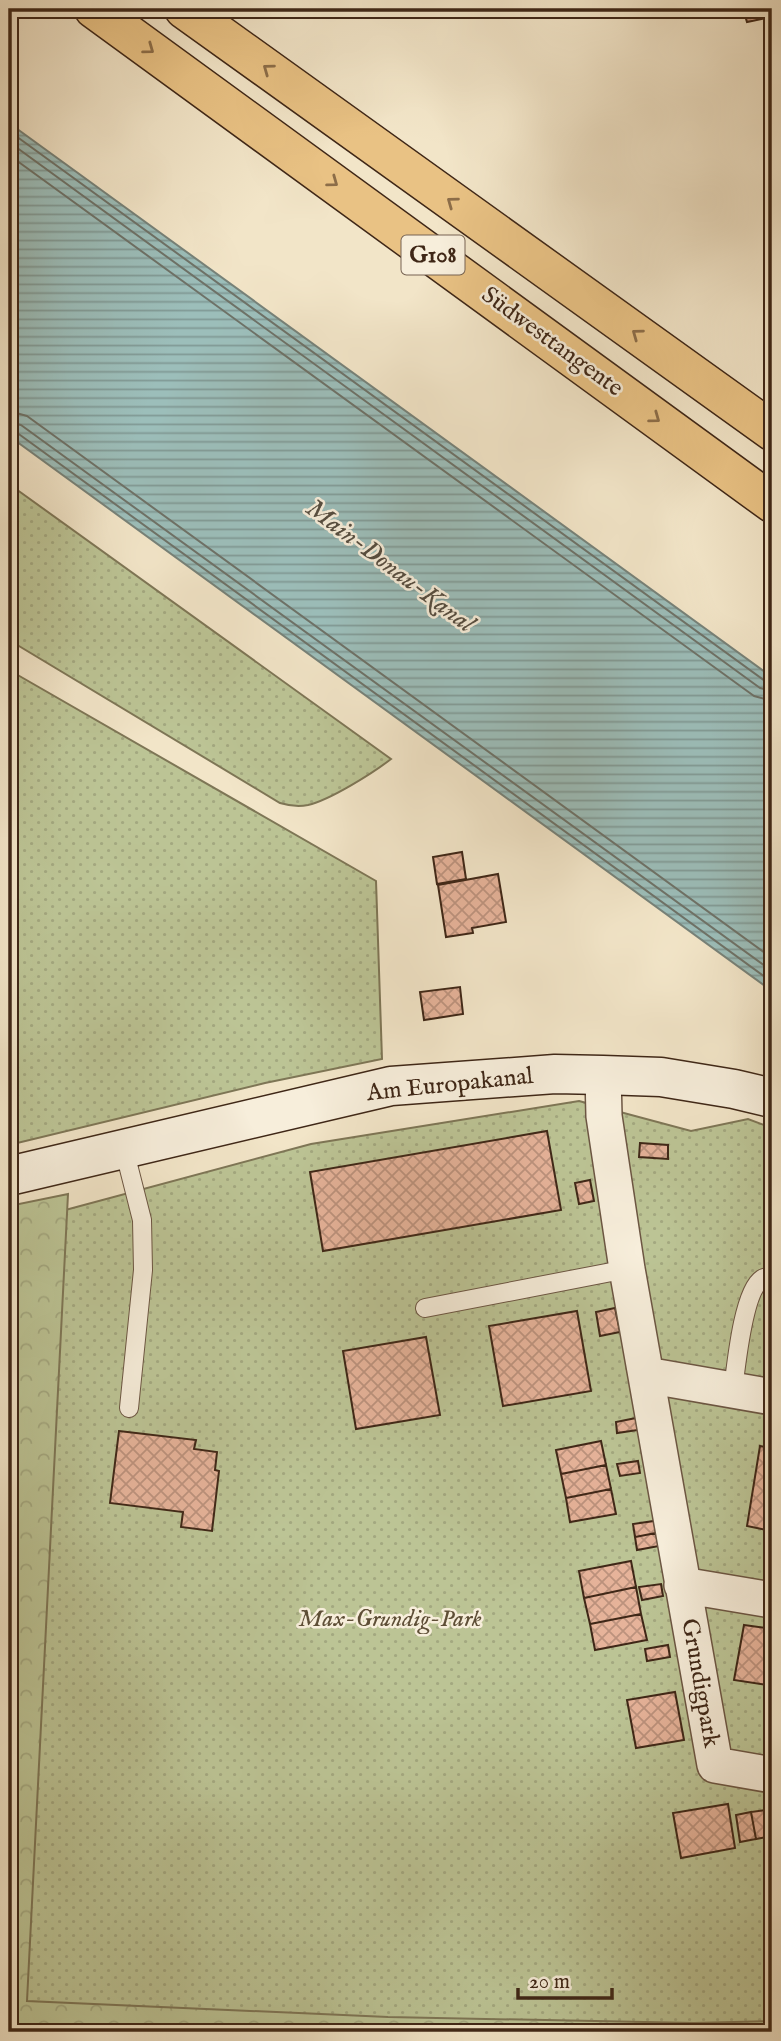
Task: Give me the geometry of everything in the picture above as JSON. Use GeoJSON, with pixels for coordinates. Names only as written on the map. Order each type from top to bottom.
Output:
{"type":"FeatureCollection","features":[{"type":"Feature","properties":{"kind":"highway","name":"Südwesttangente"},"geometry":{"type":"LineString","coordinates":[[94,9],[772,503]]}},
{"type":"Feature","properties":{"kind":"highway","name":"G108"},"geometry":{"type":"LineString","coordinates":[[184,9],[772,431]]}},
{"type":"Feature","properties":{"kind":"main road","name":"Am Europakanal"},"geometry":{"type":"LineString","coordinates":[[9,1176],[391,1086],[555,1074],[603,1075],[661,1077],[772,1098]]}},
{"type":"Feature","properties":{"kind":"street","name":"Grundigpark"},"geometry":{"type":"LineString","coordinates":[[603,1075],[604,1116],[627,1269],[715,1765],[772,1775]]}},
{"type":"Feature","properties":{"kind":"street"},"geometry":{"type":"LineString","coordinates":[[646,1376],[772,1397]]}},
{"type":"Feature","properties":{"kind":"street","name":"Grundigpark"},"geometry":{"type":"LineString","coordinates":[[682,1585],[772,1600]]}},
{"type":"Feature","properties":{"kind":"lane"},"geometry":{"type":"LineString","coordinates":[[124,1149],[142,1220],[143,1270],[129,1408]]}},
{"type":"Feature","properties":{"kind":"lane"},"geometry":{"type":"LineString","coordinates":[[425,1308],[627,1269]]}},
{"type":"Feature","properties":{"kind":"lane"},"geometry":{"type":"LineString","coordinates":[[733,1390],[746,1308],[754,1287],[762,1279],[772,1276]]}},
{"type":"Feature","properties":{"kind":"green space"},"geometry":{"type":"Polygon","coordinates":[[[9,484],[391,759],[328,798],[308,805],[280,803],[9,640],[9,484]]]}},
{"type":"Feature","properties":{"kind":"green space"},"geometry":{"type":"Polygon","coordinates":[[[9,670],[376,881],[382,1059],[265,1083],[9,1145],[9,670]]]}},
{"type":"Feature","properties":{"kind":"green space","name":"Max-Grundig-Park"},"geometry":{"type":"Polygon","coordinates":[[[579,1101],[691,1131],[748,1119],[772,1128],[772,2026],[9,2026],[9,1219],[43,1216],[311,1144],[579,1101]]]}},
{"type":"Feature","properties":{"kind":"green space"},"geometry":{"type":"Polygon","coordinates":[[[68,1194],[27,2001],[388,2017],[694,2023],[772,2021],[772,2032],[9,2032],[9,1206],[68,1194]]]}},
{"type":"Feature","properties":{"kind":"water","name":"Main-Donau-Kanal"},"geometry":{"type":"Polygon","coordinates":[[[9,123],[772,677],[772,991],[9,436],[9,123]]]}},
{"type":"Feature","properties":{"kind":"building"},"geometry":{"type":"Polygon","coordinates":[[[743,9],[772,9],[772,17],[747,22],[743,9]]]}},
{"type":"Feature","properties":{"kind":"building"},"geometry":{"type":"Polygon","coordinates":[[[462,852],[466,879],[437,884],[433,857],[462,852]]]}},
{"type":"Feature","properties":{"kind":"building"},"geometry":{"type":"Polygon","coordinates":[[[498,874],[506,922],[472,928],[473,933],[446,937],[438,885],[498,874]]]}},
{"type":"Feature","properties":{"kind":"building"},"geometry":{"type":"Polygon","coordinates":[[[460,987],[463,1014],[424,1020],[420,992],[460,987]]]}},
{"type":"Feature","properties":{"kind":"building"},"geometry":{"type":"Polygon","coordinates":[[[547,1131],[561,1210],[323,1251],[310,1172],[547,1131]]]}},
{"type":"Feature","properties":{"kind":"building"},"geometry":{"type":"Polygon","coordinates":[[[640,1143],[668,1145],[668,1159],[639,1157],[640,1143]]]}},
{"type":"Feature","properties":{"kind":"building"},"geometry":{"type":"Polygon","coordinates":[[[590,1180],[594,1201],[579,1204],[575,1183],[590,1180]]]}},
{"type":"Feature","properties":{"kind":"building"},"geometry":{"type":"Polygon","coordinates":[[[615,1308],[620,1332],[600,1336],[596,1312],[615,1308]]]}},
{"type":"Feature","properties":{"kind":"building"},"geometry":{"type":"Polygon","coordinates":[[[577,1311],[591,1391],[503,1406],[489,1326],[577,1311]]]}},
{"type":"Feature","properties":{"kind":"building"},"geometry":{"type":"Polygon","coordinates":[[[426,1337],[440,1415],[356,1429],[343,1351],[426,1337]]]}},
{"type":"Feature","properties":{"kind":"building"},"geometry":{"type":"Polygon","coordinates":[[[636,1418],[638,1430],[617,1433],[616,1422],[636,1418]]]}},
{"type":"Feature","properties":{"kind":"building"},"geometry":{"type":"Polygon","coordinates":[[[119,1431],[196,1440],[194,1449],[217,1452],[215,1470],[219,1471],[212,1531],[181,1527],[183,1512],[110,1503],[119,1431]]]}},
{"type":"Feature","properties":{"kind":"building"},"geometry":{"type":"Polygon","coordinates":[[[601,1441],[606,1465],[561,1474],[556,1450],[601,1441]]]}},
{"type":"Feature","properties":{"kind":"building"},"geometry":{"type":"Polygon","coordinates":[[[760,1446],[772,1448],[772,1531],[747,1526],[760,1446]]]}},
{"type":"Feature","properties":{"kind":"building"},"geometry":{"type":"Polygon","coordinates":[[[638,1461],[640,1473],[620,1476],[617,1464],[638,1461]]]}},
{"type":"Feature","properties":{"kind":"building"},"geometry":{"type":"Polygon","coordinates":[[[606,1465],[611,1489],[566,1498],[561,1474],[606,1465]]]}},
{"type":"Feature","properties":{"kind":"building"},"geometry":{"type":"Polygon","coordinates":[[[611,1489],[616,1514],[570,1522],[566,1498],[611,1489]]]}},
{"type":"Feature","properties":{"kind":"building"},"geometry":{"type":"Polygon","coordinates":[[[654,1521],[656,1533],[635,1537],[633,1524],[654,1521]]]}},
{"type":"Feature","properties":{"kind":"building"},"geometry":{"type":"Polygon","coordinates":[[[656,1533],[659,1546],[637,1550],[635,1537],[656,1533]]]}},
{"type":"Feature","properties":{"kind":"building"},"geometry":{"type":"Polygon","coordinates":[[[631,1561],[636,1587],[584,1598],[579,1571],[631,1561]]]}},
{"type":"Feature","properties":{"kind":"building"},"geometry":{"type":"Polygon","coordinates":[[[661,1584],[663,1596],[642,1600],[639,1587],[661,1584]]]}},
{"type":"Feature","properties":{"kind":"building"},"geometry":{"type":"Polygon","coordinates":[[[636,1587],[641,1614],[590,1624],[584,1598],[636,1587]]]}},
{"type":"Feature","properties":{"kind":"building"},"geometry":{"type":"Polygon","coordinates":[[[641,1614],[647,1640],[595,1650],[590,1624],[641,1614]]]}},
{"type":"Feature","properties":{"kind":"building"},"geometry":{"type":"Polygon","coordinates":[[[744,1625],[772,1629],[772,1655],[767,1685],[734,1680],[744,1625]]]}},
{"type":"Feature","properties":{"kind":"building"},"geometry":{"type":"Polygon","coordinates":[[[668,1645],[670,1657],[647,1661],[645,1649],[668,1645]]]}},
{"type":"Feature","properties":{"kind":"building"},"geometry":{"type":"Polygon","coordinates":[[[675,1692],[684,1740],[636,1748],[627,1700],[675,1692]]]}},
{"type":"Feature","properties":{"kind":"building"},"geometry":{"type":"Polygon","coordinates":[[[728,1804],[735,1848],[681,1858],[673,1813],[728,1804]]]}},
{"type":"Feature","properties":{"kind":"building"},"geometry":{"type":"Polygon","coordinates":[[[766,1810],[771,1836],[756,1839],[751,1812],[766,1810]]]}},
{"type":"Feature","properties":{"kind":"building"},"geometry":{"type":"Polygon","coordinates":[[[751,1812],[756,1839],[740,1842],[736,1815],[751,1812]]]}}]}
